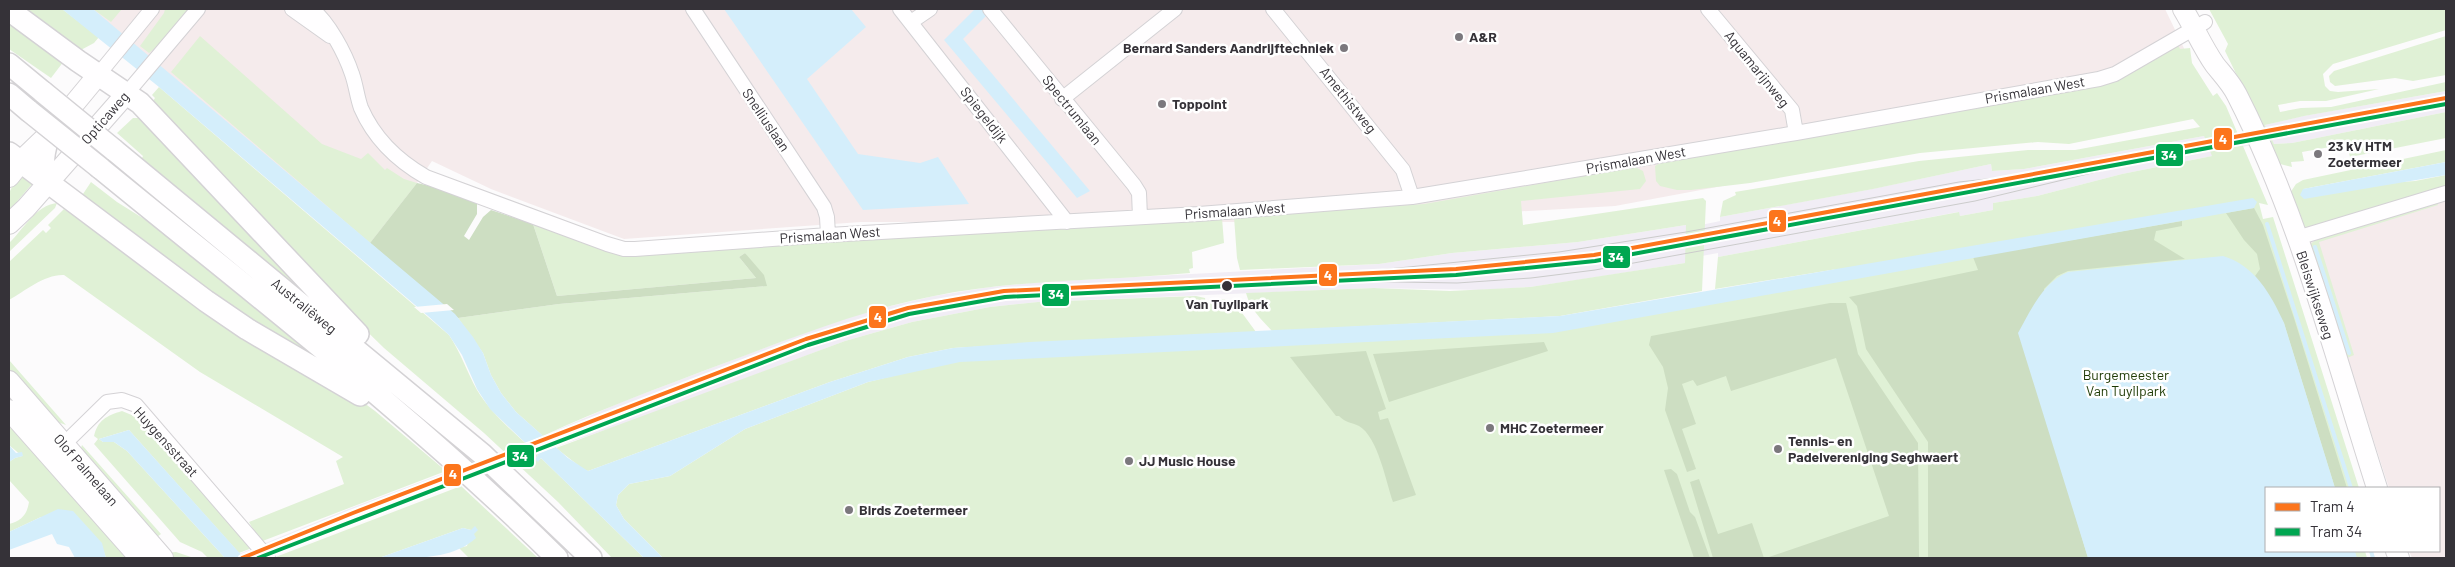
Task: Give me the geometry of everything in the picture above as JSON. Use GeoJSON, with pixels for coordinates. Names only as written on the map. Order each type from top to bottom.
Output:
{"type":"FeatureCollection","features":[{"type":"Feature","properties":{"kind":"main road"},"geometry":{"type":"LineString","coordinates":[[9,10],[140,103],[242,208],[347,324],[398,372],[409,392]]}},
{"type":"Feature","properties":{"kind":"main road","name":"Australiëweg"},"geometry":{"type":"LineString","coordinates":[[9,64],[409,392],[482,454],[591,558]]}},
{"type":"Feature","properties":{"kind":"main road","name":"Australiëweg"},"geometry":{"type":"LineString","coordinates":[[9,94],[412,424],[479,483],[557,558]]}},
{"type":"Feature","properties":{"kind":"main road"},"geometry":{"type":"LineString","coordinates":[[48,183],[42,169],[43,154],[50,133]]}},
{"type":"Feature","properties":{"kind":"main road"},"geometry":{"type":"LineString","coordinates":[[13,164],[48,183],[247,329],[346,386],[383,411],[412,424]]}},
{"type":"Feature","properties":{"kind":"street"},"geometry":{"type":"LineString","coordinates":[[13,164],[50,133],[152,9]]}},
{"type":"Feature","properties":{"kind":"street","name":"Opticaweg"},"geometry":{"type":"LineString","coordinates":[[9,224],[48,183],[198,9]]}},
{"type":"Feature","properties":{"kind":"street"},"geometry":{"type":"LineString","coordinates":[[292,9],[310,24],[333,38]]}},
{"type":"Feature","properties":{"kind":"street","name":"Prismalaan West"},"geometry":{"type":"LineString","coordinates":[[312,9],[333,38],[352,74],[361,108],[375,133],[391,152],[426,177],[624,249],[828,235],[1067,222],[1412,198],[1796,133],[2115,74],[2199,20]]}},
{"type":"Feature","properties":{"kind":"street","name":"Snelliuslaan"},"geometry":{"type":"LineString","coordinates":[[692,9],[824,207],[828,217],[828,235]]}},
{"type":"Feature","properties":{"kind":"street","name":"Spiegeldijk"},"geometry":{"type":"LineString","coordinates":[[900,9],[1067,222]]}},
{"type":"Feature","properties":{"kind":"street"},"geometry":{"type":"LineString","coordinates":[[911,22],[930,9]]}},
{"type":"Feature","properties":{"kind":"street","name":"Spectrumlaan"},"geometry":{"type":"LineString","coordinates":[[990,9],[1134,186],[1139,193],[1140,217]]}},
{"type":"Feature","properties":{"kind":"street"},"geometry":{"type":"LineString","coordinates":[[1062,99],[1175,9]]}},
{"type":"Feature","properties":{"kind":"street","name":"Amethistweg"},"geometry":{"type":"LineString","coordinates":[[1273,9],[1403,170],[1412,198]]}},
{"type":"Feature","properties":{"kind":"street","name":"Aquamarijnweg"},"geometry":{"type":"LineString","coordinates":[[1708,9],[1792,110],[1796,133]]}},
{"type":"Feature","properties":{"kind":"street","name":"Bleiswijkseweg"},"geometry":{"type":"LineString","coordinates":[[2183,9],[2199,20],[2216,66],[2227,77],[2272,171],[2297,238],[2376,487]]}},
{"type":"Feature","properties":{"kind":"street"},"geometry":{"type":"LineString","coordinates":[[2297,238],[2446,193]]}},
{"type":"Feature","properties":{"kind":"street","name":"Olof Palmelaan"},"geometry":{"type":"LineString","coordinates":[[9,382],[58,451],[140,558]]}},
{"type":"Feature","properties":{"kind":"street","name":"Huygensstraat"},"geometry":{"type":"LineString","coordinates":[[58,451],[107,402],[122,400],[136,405],[268,558]]}},
{"type":"Feature","properties":{"kind":"street","name":"Olof Palmelaan"},"geometry":{"type":"LineString","coordinates":[[9,410],[58,451],[163,558]]}},
{"type":"Feature","properties":{"kind":"shaded area"},"geometry":{"type":"Polygon","coordinates":[[[76,9],[2165,9],[2207,96],[1615,206],[1334,222],[861,222],[624,239],[491,189],[432,161],[370,243],[76,9]]]}},
{"type":"Feature","properties":{"kind":"shaded area"},"geometry":{"type":"Polygon","coordinates":[[[2446,91],[2446,112],[2292,143],[2274,144],[2272,141],[2212,153],[2212,156],[2122,174],[2037,196],[1993,203],[1993,210],[1960,216],[1958,212],[1718,257],[1718,253],[1685,259],[1685,263],[1584,279],[1530,287],[1481,290],[1374,288],[1038,302],[990,307],[912,322],[845,341],[632,421],[567,443],[267,558],[229,558],[351,508],[543,436],[624,401],[814,329],[869,311],[934,296],[990,287],[1040,282],[1379,264],[1452,253],[1578,242],[1686,225],[1687,228],[1720,221],[1720,217],[1872,189],[1991,164],[1992,171],[2024,169],[2204,136],[2206,139],[2266,128],[2265,125],[2303,116],[2446,91]]]}},
{"type":"Feature","properties":{"kind":"shaded area"},"geometry":{"type":"Polygon","coordinates":[[[2446,191],[2446,558],[2412,558],[2409,552],[2440,552],[2440,487],[2389,487],[2304,224],[2446,191]]]}},
{"type":"Feature","properties":{"kind":"green space"},"geometry":{"type":"Polygon","coordinates":[[[18,9],[62,9],[99,37],[94,43],[79,51],[18,9]]]}},
{"type":"Feature","properties":{"kind":"green space"},"geometry":{"type":"Polygon","coordinates":[[[93,9],[122,9],[111,22],[93,9]]]}},
{"type":"Feature","properties":{"kind":"green space"},"geometry":{"type":"Polygon","coordinates":[[[165,9],[189,9],[159,45],[149,53],[140,46],[165,9]]]}},
{"type":"Feature","properties":{"kind":"green space"},"geometry":{"type":"Polygon","coordinates":[[[2209,9],[2446,9],[2446,30],[2333,64],[2323,74],[2325,86],[2330,91],[2379,89],[2326,101],[2300,101],[2278,105],[2280,112],[2301,108],[2331,107],[2446,82],[2446,91],[2304,116],[2265,125],[2274,144],[2292,143],[2446,112],[2446,138],[2350,157],[2347,144],[2302,152],[2304,161],[2291,162],[2292,167],[2280,164],[2225,51],[2228,44],[2209,9]]]}},
{"type":"Feature","properties":{"kind":"green space"},"geometry":{"type":"Polygon","coordinates":[[[9,19],[64,61],[51,78],[9,49],[9,19]]]}},
{"type":"Feature","properties":{"kind":"green space"},"geometry":{"type":"Polygon","coordinates":[[[200,36],[322,144],[361,159],[368,153],[385,170],[387,168],[404,179],[417,183],[370,243],[171,72],[200,36]]]}},
{"type":"Feature","properties":{"kind":"green space"},"geometry":{"type":"Polygon","coordinates":[[[2446,36],[2446,75],[2413,81],[2395,78],[2335,86],[2330,82],[2329,76],[2334,71],[2446,36]]]}},
{"type":"Feature","properties":{"kind":"green space","name":"Burgemeester Van Tuyllpark"},"geometry":{"type":"Polygon","coordinates":[[[2178,45],[2180,49],[2190,48],[2192,63],[2213,96],[2217,93],[2226,106],[2268,205],[2259,203],[2263,219],[2273,217],[2359,487],[2265,487],[2265,552],[2365,552],[2367,558],[663,558],[624,519],[616,505],[618,495],[629,484],[670,476],[745,429],[868,382],[970,357],[1556,328],[1837,269],[1715,289],[1718,257],[1959,212],[1960,216],[1993,210],[1993,203],[2037,196],[2122,174],[2212,156],[2204,136],[2024,169],[1992,171],[1991,164],[1873,189],[1720,217],[1723,201],[1736,195],[1735,192],[1919,161],[2028,150],[2075,150],[2200,127],[2193,119],[2069,144],[2038,142],[1920,153],[1750,183],[1691,190],[1677,190],[1660,186],[1656,181],[1655,166],[1660,163],[2101,85],[2178,45]]]}},
{"type":"Feature","properties":{"kind":"green space"},"geometry":{"type":"Polygon","coordinates":[[[159,87],[449,335],[477,390],[490,408],[538,455],[535,459],[538,461],[541,458],[644,558],[612,558],[558,502],[484,433],[384,348],[344,309],[276,231],[153,101],[155,98],[152,95],[159,87]]]}},
{"type":"Feature","properties":{"kind":"green space"},"geometry":{"type":"Polygon","coordinates":[[[133,118],[143,118],[327,315],[141,160],[143,156],[117,133],[133,118]]]}},
{"type":"Feature","properties":{"kind":"green space"},"geometry":{"type":"Polygon","coordinates":[[[2446,150],[2446,162],[2303,189],[2415,181],[2446,175],[2446,187],[2304,228],[2290,193],[2296,184],[2303,180],[2446,150]]]}},
{"type":"Feature","properties":{"kind":"green space"},"geometry":{"type":"Polygon","coordinates":[[[1635,167],[1643,171],[1646,181],[1640,189],[1521,201],[1523,225],[1703,198],[1706,201],[1702,291],[1560,316],[1272,331],[1256,314],[1246,293],[1374,288],[1450,291],[1530,287],[1685,263],[1686,225],[1578,242],[1452,253],[1379,264],[1240,270],[1237,258],[1234,217],[1424,204],[1635,167]]]}},
{"type":"Feature","properties":{"kind":"green space"},"geometry":{"type":"Polygon","coordinates":[[[19,173],[32,184],[9,211],[9,193],[19,173]]]}},
{"type":"Feature","properties":{"kind":"green space"},"geometry":{"type":"Polygon","coordinates":[[[91,182],[117,202],[149,222],[333,370],[235,310],[81,197],[91,182]]]}},
{"type":"Feature","properties":{"kind":"green space"},"geometry":{"type":"Polygon","coordinates":[[[417,183],[447,190],[477,202],[477,214],[464,236],[469,240],[483,217],[491,210],[533,224],[557,296],[756,278],[739,257],[745,253],[764,275],[767,286],[559,304],[458,318],[370,243],[417,183]]]}},
{"type":"Feature","properties":{"kind":"green space"},"geometry":{"type":"Polygon","coordinates":[[[2437,202],[2438,205],[2319,242],[2354,355],[2345,359],[2309,245],[2317,239],[2437,202]]]}},
{"type":"Feature","properties":{"kind":"green space"},"geometry":{"type":"Polygon","coordinates":[[[57,203],[55,208],[9,252],[9,243],[30,219],[43,208],[57,203]]]}},
{"type":"Feature","properties":{"kind":"green space"},"geometry":{"type":"Polygon","coordinates":[[[2254,208],[2263,225],[2347,487],[2335,487],[2284,323],[2255,276],[2260,269],[2257,254],[2244,240],[2226,213],[2254,208]]]}},
{"type":"Feature","properties":{"kind":"green space"},"geometry":{"type":"Polygon","coordinates":[[[64,209],[68,212],[71,209],[345,389],[375,411],[446,471],[260,542],[249,522],[344,484],[336,461],[343,457],[200,372],[64,275],[57,275],[42,280],[9,300],[9,262],[43,230],[46,233],[51,228],[48,225],[64,209]]]}},
{"type":"Feature","properties":{"kind":"green space"},"geometry":{"type":"Polygon","coordinates":[[[1222,218],[1224,243],[1192,252],[1193,268],[1189,269],[1190,273],[998,286],[966,290],[907,302],[853,317],[774,344],[631,398],[543,436],[516,412],[501,393],[491,375],[483,353],[458,318],[559,304],[766,286],[745,253],[739,257],[756,278],[557,296],[533,224],[610,252],[626,255],[1222,218]]]}},
{"type":"Feature","properties":{"kind":"green space"},"geometry":{"type":"Polygon","coordinates":[[[2182,221],[2182,226],[2156,231],[2154,240],[2185,259],[2068,271],[2057,276],[2044,289],[2074,511],[2088,558],[1928,558],[1928,442],[1866,349],[1857,306],[1849,297],[1978,270],[1973,257],[2182,221]]]}},
{"type":"Feature","properties":{"kind":"green space"},"geometry":{"type":"Polygon","coordinates":[[[1196,296],[1205,298],[1206,303],[1225,299],[1228,308],[1237,306],[1256,332],[953,348],[908,357],[830,382],[588,471],[556,448],[845,341],[912,322],[990,307],[1038,302],[1196,296]]]}},
{"type":"Feature","properties":{"kind":"green space"},"geometry":{"type":"Polygon","coordinates":[[[1830,303],[1846,303],[1858,354],[1918,443],[1919,558],[1766,558],[1889,516],[1836,358],[1731,391],[1726,376],[1697,386],[1693,380],[1682,384],[1696,424],[1682,429],[1696,469],[1687,472],[1665,410],[1668,388],[1663,367],[1649,345],[1651,336],[1830,303]]]}},
{"type":"Feature","properties":{"kind":"green space"},"geometry":{"type":"Polygon","coordinates":[[[1544,342],[1548,351],[1389,402],[1373,354],[1544,342]]]}},
{"type":"Feature","properties":{"kind":"green space"},"geometry":{"type":"Polygon","coordinates":[[[1366,351],[1386,409],[1378,412],[1380,420],[1388,418],[1416,495],[1393,502],[1376,450],[1366,432],[1359,426],[1336,416],[1290,357],[1366,351]]]}},
{"type":"Feature","properties":{"kind":"green space"},"geometry":{"type":"Polygon","coordinates":[[[9,360],[66,425],[52,420],[9,370],[9,360]]]}},
{"type":"Feature","properties":{"kind":"green space"},"geometry":{"type":"Polygon","coordinates":[[[122,411],[134,416],[252,548],[239,553],[129,430],[99,439],[103,442],[114,442],[127,451],[225,558],[208,558],[202,552],[180,542],[94,444],[98,439],[94,436],[100,422],[122,411]]]}},
{"type":"Feature","properties":{"kind":"green space"},"geometry":{"type":"Polygon","coordinates":[[[9,420],[131,558],[106,558],[96,538],[82,527],[41,517],[9,532],[9,524],[23,517],[29,502],[9,480],[9,462],[22,456],[9,445],[9,420]]]}},
{"type":"Feature","properties":{"kind":"green space"},"geometry":{"type":"Polygon","coordinates":[[[82,445],[161,534],[153,540],[80,451],[82,445]]]}},
{"type":"Feature","properties":{"kind":"green space"},"geometry":{"type":"Polygon","coordinates":[[[1671,469],[1677,474],[1690,512],[1695,517],[1710,558],[1694,558],[1664,470],[1671,469]]]}},
{"type":"Feature","properties":{"kind":"green space"},"geometry":{"type":"Polygon","coordinates":[[[1699,479],[1718,534],[1752,523],[1764,558],[1713,558],[1690,482],[1699,479]]]}},
{"type":"Feature","properties":{"kind":"green space"},"geometry":{"type":"Polygon","coordinates":[[[461,486],[538,558],[469,558],[459,548],[467,546],[471,530],[463,528],[379,558],[273,558],[461,486]]]}},
{"type":"Feature","properties":{"kind":"green space"},"geometry":{"type":"Polygon","coordinates":[[[176,552],[194,558],[173,558],[165,553],[176,552]]]}},
{"type":"Feature","properties":{"kind":"water"},"geometry":{"type":"Polygon","coordinates":[[[62,9],[93,9],[455,314],[483,353],[491,375],[501,393],[516,412],[568,458],[588,471],[830,382],[908,357],[953,348],[1030,342],[1560,316],[2253,198],[2257,202],[2254,208],[1553,333],[960,362],[868,382],[745,429],[670,476],[629,484],[618,495],[616,505],[624,519],[663,558],[644,558],[541,458],[538,462],[535,459],[538,455],[490,409],[477,389],[462,355],[449,335],[159,87],[62,9]]]}},
{"type":"Feature","properties":{"kind":"water"},"geometry":{"type":"Polygon","coordinates":[[[724,9],[851,9],[866,27],[807,79],[858,154],[920,163],[938,157],[969,204],[863,210],[724,9]]]}},
{"type":"Feature","properties":{"kind":"water"},"geometry":{"type":"Polygon","coordinates":[[[975,9],[993,9],[963,39],[1090,191],[1077,198],[944,40],[975,9]]]}},
{"type":"Feature","properties":{"kind":"water"},"geometry":{"type":"Polygon","coordinates":[[[2446,162],[2446,175],[2304,199],[2300,195],[2303,189],[2446,162]]]}},
{"type":"Feature","properties":{"kind":"water"},"geometry":{"type":"Polygon","coordinates":[[[2223,256],[2244,266],[2267,291],[2284,323],[2335,487],[2265,487],[2265,552],[2355,552],[2357,558],[2088,558],[2018,333],[2038,298],[2051,283],[2068,272],[2223,256]]]}},
{"type":"Feature","properties":{"kind":"water"},"geometry":{"type":"Polygon","coordinates":[[[129,430],[244,558],[225,558],[127,451],[114,442],[103,442],[99,439],[129,430]]]}},
{"type":"Feature","properties":{"kind":"water"},"geometry":{"type":"Polygon","coordinates":[[[9,445],[16,453],[22,452],[23,456],[9,462],[9,445]]]}},
{"type":"Feature","properties":{"kind":"water"},"geometry":{"type":"Polygon","coordinates":[[[58,509],[73,511],[102,543],[106,558],[75,558],[69,547],[57,544],[52,534],[9,550],[9,532],[58,509]]]}},
{"type":"Feature","properties":{"kind":"water"},"geometry":{"type":"Polygon","coordinates":[[[475,526],[478,530],[474,534],[476,538],[455,551],[430,557],[379,558],[463,528],[471,530],[475,526]]]}},
{"type":"Feature","properties":{"kind":"pier"},"geometry":{"type":"Polygon","coordinates":[[[447,304],[454,310],[421,313],[414,307],[447,304]]]}},
{"type":"Feature","properties":{"kind":"pier"},"geometry":{"type":"Polygon","coordinates":[[[546,435],[558,446],[534,455],[523,444],[546,435]]]}},
{"type":"Feature","properties":{"kind":"waterway"},"geometry":{"type":"LineString","coordinates":[[2267,224],[2351,487]]}},
{"type":"Feature","properties":{"kind":"waterway"},"geometry":{"type":"LineString","coordinates":[[2315,247],[2349,353]]}},
{"type":"Feature","properties":{"kind":"waterway"},"geometry":{"type":"LineString","coordinates":[[2371,552],[2373,558]]}},
{"type":"Feature","properties":{"kind":"tram line","name":"4"},"geometry":{"type":"LineString","coordinates":[[242,558],[353,513],[806,339],[908,308],[1004,291],[1456,269],[1594,255],[2446,98]]}},
{"type":"Feature","properties":{"kind":"tram line","name":"34"},"geometry":{"type":"LineString","coordinates":[[258,558],[808,345],[909,314],[1005,297],[1456,275],[1595,261],[2446,104]]}},
{"type":"Feature","properties":{"kind":"tram line"},"geometry":{"type":"LineString","coordinates":[[2316,129],[2446,105]]}},
{"type":"Feature","properties":{"kind":"tram line"},"geometry":{"type":"LineString","coordinates":[[1338,281],[1457,283],[1531,278],[1595,270],[1975,201],[2117,167]]}},
{"type":"Feature","properties":{"kind":"tram line"},"geometry":{"type":"LineString","coordinates":[[1338,274],[1559,252],[1686,232],[1959,182],[2051,172]]}},
{"type":"Feature","properties":{"kind":"place","name":"A&R"},"geometry":{"type":"Point","coordinates":[1459,37]}},
{"type":"Feature","properties":{"kind":"place","name":"Bernard Sanders Aandrijftechniek"},"geometry":{"type":"Point","coordinates":[1344,48]}},
{"type":"Feature","properties":{"kind":"place","name":"Toppoint"},"geometry":{"type":"Point","coordinates":[1162,104]}},
{"type":"Feature","properties":{"kind":"place","name":"23 kV HTM Zoetermeer"},"geometry":{"type":"Point","coordinates":[2318,154]}},
{"type":"Feature","properties":{"kind":"place","name":"Van Tuyllpark"},"geometry":{"type":"Point","coordinates":[1227,286]}},
{"type":"Feature","properties":{"kind":"place","name":"MHC Zoetermeer"},"geometry":{"type":"Point","coordinates":[1490,428]}},
{"type":"Feature","properties":{"kind":"place","name":"Tennis- en Padelvereniging Seghwaert"},"geometry":{"type":"Point","coordinates":[1778,449]}},
{"type":"Feature","properties":{"kind":"place","name":"JJ Music House"},"geometry":{"type":"Point","coordinates":[1129,461]}},
{"type":"Feature","properties":{"kind":"place","name":"Birds Zoetermeer"},"geometry":{"type":"Point","coordinates":[849,510]}}]}
